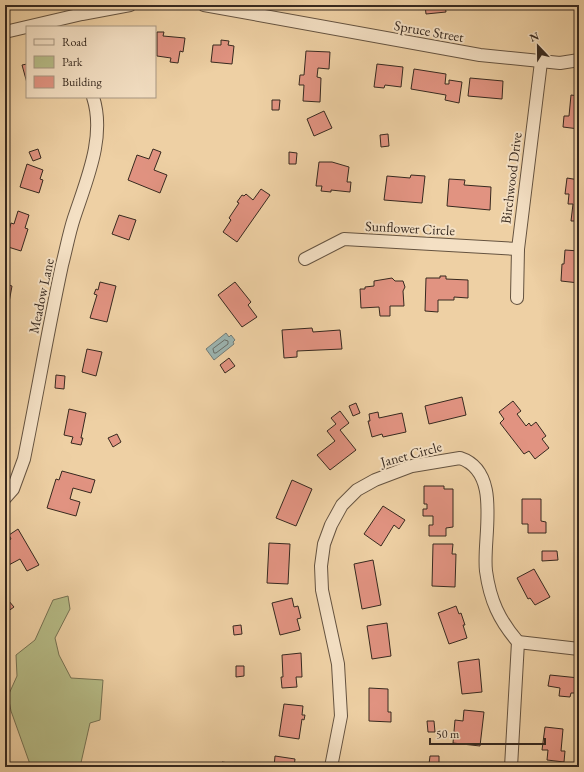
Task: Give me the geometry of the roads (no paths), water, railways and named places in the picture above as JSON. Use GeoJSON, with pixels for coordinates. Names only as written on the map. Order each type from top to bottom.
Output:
{"type":"FeatureCollection","features":[{"type":"Feature","properties":{"kind":"street"},"geometry":{"type":"LineString","coordinates":[[43,26],[68,22],[130,5]]}},
{"type":"Feature","properties":{"kind":"street","name":"Spruce Street"},"geometry":{"type":"LineString","coordinates":[[204,5],[480,55],[540,62],[560,63],[579,60]]}},
{"type":"Feature","properties":{"kind":"street"},"geometry":{"type":"LineString","coordinates":[[5,32],[26,29]]}},
{"type":"Feature","properties":{"kind":"street","name":"Birchwood Drive"},"geometry":{"type":"LineString","coordinates":[[517,298],[518,249],[540,62]]}},
{"type":"Feature","properties":{"kind":"street","name":"Meadow Lane"},"geometry":{"type":"LineString","coordinates":[[5,498],[13,489],[24,460],[63,263],[74,220],[93,162],[96,146],[96,107],[93,98]]}},
{"type":"Feature","properties":{"kind":"street","name":"Sunflower Circle"},"geometry":{"type":"LineString","coordinates":[[305,259],[344,239],[518,249]]}},
{"type":"Feature","properties":{"kind":"street","name":"Janet Circle"},"geometry":{"type":"LineString","coordinates":[[331,767],[341,716],[338,664],[322,590],[321,566],[324,544],[331,524],[342,505],[357,490],[393,472],[451,458],[466,460],[477,468],[485,487],[488,533],[486,569],[491,595],[503,624],[518,642]]}},
{"type":"Feature","properties":{"kind":"street"},"geometry":{"type":"LineString","coordinates":[[511,767],[518,642],[579,649]]}},
{"type":"Feature","properties":{"kind":"water"},"geometry":{"type":"Polygon","coordinates":[[[226,333],[229,337],[231,335],[235,340],[233,342],[234,344],[214,360],[206,349],[226,333]]]}}]}
